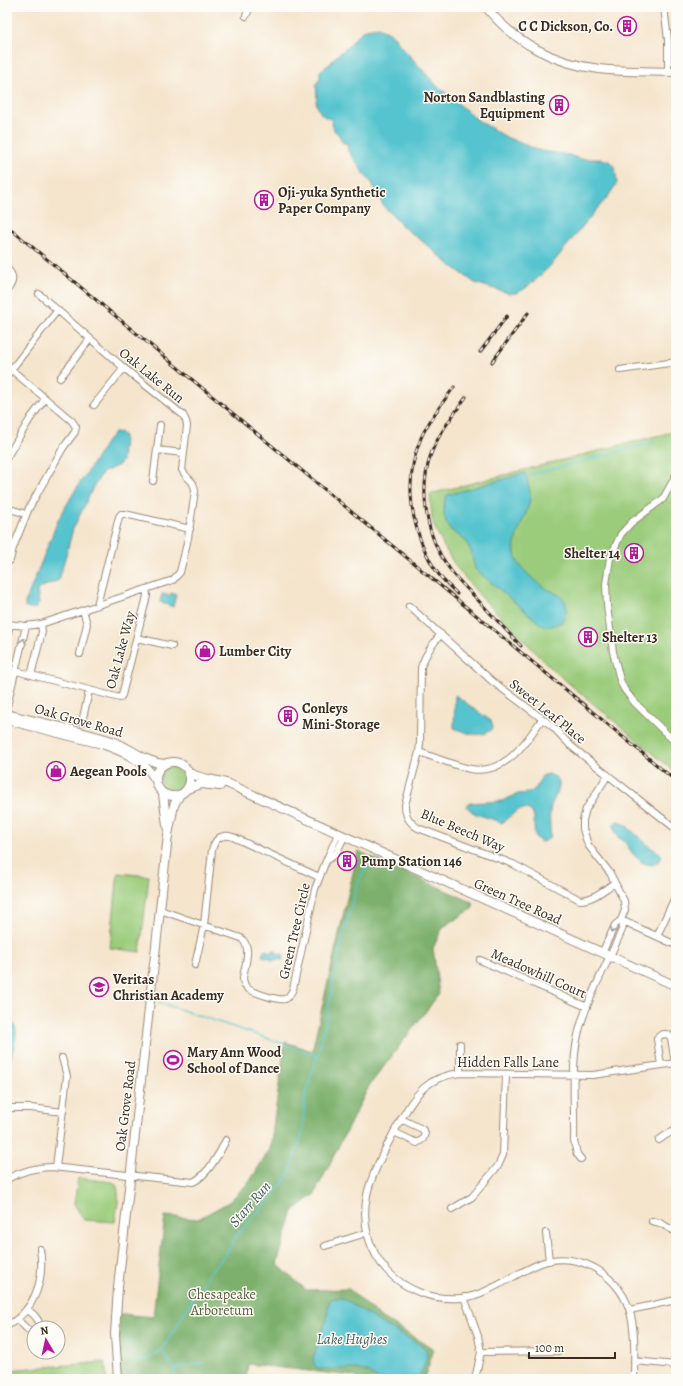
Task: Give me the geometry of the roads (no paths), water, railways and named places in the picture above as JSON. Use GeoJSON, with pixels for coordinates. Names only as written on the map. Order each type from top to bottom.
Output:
{"type":"FeatureCollection","features":[{"type":"Feature","properties":{"kind":"street"},"geometry":{"type":"LineString","coordinates":[[246,16],[250,7]]}},
{"type":"Feature","properties":{"kind":"street"},"geometry":{"type":"LineString","coordinates":[[486,7],[500,23],[525,42],[544,53],[563,61],[598,69],[672,71],[664,7]]}},
{"type":"Feature","properties":{"kind":"street"},"geometry":{"type":"LineString","coordinates":[[7,269],[13,280],[7,290]]}},
{"type":"Feature","properties":{"kind":"street","name":"Oak Lake Run"},"geometry":{"type":"LineString","coordinates":[[9,624],[26,626],[41,624],[170,581],[178,574],[184,556],[190,529],[195,491],[192,480],[188,478],[182,470],[186,426],[185,418],[124,368],[39,294]]}},
{"type":"Feature","properties":{"kind":"street"},"geometry":{"type":"LineString","coordinates":[[7,563],[10,560],[10,549],[26,514],[76,428],[72,421],[8,370],[57,311]]}},
{"type":"Feature","properties":{"kind":"street"},"geometry":{"type":"LineString","coordinates":[[60,378],[90,339]]}},
{"type":"Feature","properties":{"kind":"street"},"geometry":{"type":"LineString","coordinates":[[620,370],[676,362]]}},
{"type":"Feature","properties":{"kind":"street"},"geometry":{"type":"LineString","coordinates":[[94,406],[124,368]]}},
{"type":"Feature","properties":{"kind":"street"},"geometry":{"type":"LineString","coordinates":[[7,457],[30,419],[45,399]]}},
{"type":"Feature","properties":{"kind":"street"},"geometry":{"type":"LineString","coordinates":[[153,481],[160,425]]}},
{"type":"Feature","properties":{"kind":"street"},"geometry":{"type":"LineString","coordinates":[[157,450],[183,453]]}},
{"type":"Feature","properties":{"kind":"street"},"geometry":{"type":"LineString","coordinates":[[676,475],[663,499],[632,522],[618,540],[610,558],[606,592],[606,606],[613,652],[620,680],[624,689],[634,702],[676,743]]}},
{"type":"Feature","properties":{"kind":"street"},"geometry":{"type":"LineString","coordinates":[[7,508],[26,514]]}},
{"type":"Feature","properties":{"kind":"street"},"geometry":{"type":"LineString","coordinates":[[97,606],[121,514],[190,529]]}},
{"type":"Feature","properties":{"kind":"street","name":"Oak Lake Way"},"geometry":{"type":"LineString","coordinates":[[16,671],[117,698],[121,697],[147,596],[146,589]]}},
{"type":"Feature","properties":{"kind":"street","name":"Sweet Leaf Place"},"geometry":{"type":"LineString","coordinates":[[409,606],[492,681],[552,726],[571,746],[676,829]]}},
{"type":"Feature","properties":{"kind":"street"},"geometry":{"type":"LineString","coordinates":[[80,654],[87,624],[83,610]]}},
{"type":"Feature","properties":{"kind":"street"},"geometry":{"type":"LineString","coordinates":[[7,636],[9,624]]}},
{"type":"Feature","properties":{"kind":"street"},"geometry":{"type":"LineString","coordinates":[[31,675],[42,632],[41,624]]}},
{"type":"Feature","properties":{"kind":"street"},"geometry":{"type":"LineString","coordinates":[[7,706],[26,626]]}},
{"type":"Feature","properties":{"kind":"street","name":"Blue Beech Way"},"geometry":{"type":"LineString","coordinates":[[441,634],[431,646],[421,667],[419,752],[405,805],[405,812],[408,818],[418,828],[513,864],[580,900],[594,897],[615,883]]}},
{"type":"Feature","properties":{"kind":"street"},"geometry":{"type":"LineString","coordinates":[[137,638],[172,646]]}},
{"type":"Feature","properties":{"kind":"street"},"geometry":{"type":"LineString","coordinates":[[82,722],[89,691]]}},
{"type":"Feature","properties":{"kind":"street","name":"Oak Grove Road"},"geometry":{"type":"LineString","coordinates":[[7,714],[101,738],[126,747],[154,763],[165,764]]}},
{"type":"Feature","properties":{"kind":"street"},"geometry":{"type":"LineString","coordinates":[[419,752],[466,768],[478,770],[490,768],[506,762],[514,755],[542,719]]}},
{"type":"Feature","properties":{"kind":"street","name":"Oak Grove Road"},"geometry":{"type":"LineString","coordinates":[[7,720],[117,749],[146,766],[155,779]]}},
{"type":"Feature","properties":{"kind":"street"},"geometry":{"type":"LineString","coordinates":[[171,762],[180,764],[185,767],[188,772],[190,781],[187,789],[179,796],[170,797],[163,794],[156,786],[155,779],[158,770],[165,764],[171,762]]}},
{"type":"Feature","properties":{"kind":"street","name":"Green Tree Road"},"geometry":{"type":"LineString","coordinates":[[188,772],[196,776],[222,781],[676,986]]}},
{"type":"Feature","properties":{"kind":"street"},"geometry":{"type":"LineString","coordinates":[[602,953],[615,925],[621,920],[625,910],[625,905],[610,873],[588,845],[583,830],[583,820],[586,809],[608,775]]}},
{"type":"Feature","properties":{"kind":"street","name":"Green Tree Road"},"geometry":{"type":"LineString","coordinates":[[187,789],[201,784],[240,790]]}},
{"type":"Feature","properties":{"kind":"street","name":"Oak Grove Road"},"geometry":{"type":"LineString","coordinates":[[163,794],[168,836]]}},
{"type":"Feature","properties":{"kind":"street","name":"Oak Grove Road"},"geometry":{"type":"LineString","coordinates":[[118,1379],[115,1334],[116,1308],[168,836],[174,805],[179,796]]}},
{"type":"Feature","properties":{"kind":"street","name":"Green Tree Circle"},"geometry":{"type":"LineString","coordinates":[[195,965],[204,926],[213,844],[220,836],[224,835],[233,837],[319,877]]}},
{"type":"Feature","properties":{"kind":"street","name":"Green Tree Circle"},"geometry":{"type":"LineString","coordinates":[[160,910],[245,941],[248,950],[243,979],[246,987],[254,992],[285,999],[291,994],[293,989],[319,877],[326,861],[341,836]]}},
{"type":"Feature","properties":{"kind":"street"},"geometry":{"type":"LineString","coordinates":[[657,936],[676,895]]}},
{"type":"Feature","properties":{"kind":"street"},"geometry":{"type":"LineString","coordinates":[[621,920],[676,945]]}},
{"type":"Feature","properties":{"kind":"street"},"geometry":{"type":"LineString","coordinates":[[581,1159],[575,1148],[575,1075],[577,1040],[587,1008],[622,930],[623,925],[621,920]]}},
{"type":"Feature","properties":{"kind":"street","name":"Meadowhill Court"},"geometry":{"type":"LineString","coordinates":[[480,960],[587,1008]]}},
{"type":"Feature","properties":{"kind":"street"},"geometry":{"type":"LineString","coordinates":[[661,1065],[657,1039],[659,1035],[662,1034],[669,1035],[671,1038],[676,1063]]}},
{"type":"Feature","properties":{"kind":"street"},"geometry":{"type":"LineString","coordinates":[[460,1044],[460,1073]]}},
{"type":"Feature","properties":{"kind":"street"},"geometry":{"type":"LineString","coordinates":[[56,1167],[66,1076],[62,1058]]}},
{"type":"Feature","properties":{"kind":"street","name":"Hidden Falls Lane"},"geometry":{"type":"LineString","coordinates":[[634,1379],[632,1323],[630,1310],[619,1289],[612,1280],[596,1269],[574,1261],[549,1260],[530,1267],[492,1287],[464,1298],[450,1298],[422,1294],[398,1280],[379,1260],[366,1233],[364,1209],[367,1192],[375,1172],[401,1119],[417,1094],[425,1085],[436,1079],[448,1074],[460,1073],[575,1075],[611,1074],[676,1063]]}},
{"type":"Feature","properties":{"kind":"street"},"geometry":{"type":"LineString","coordinates":[[452,1209],[472,1197],[498,1166],[503,1155],[506,1074]]}},
{"type":"Feature","properties":{"kind":"street"},"geometry":{"type":"LineString","coordinates":[[7,1108],[31,1108],[63,1112]]}},
{"type":"Feature","properties":{"kind":"street"},"geometry":{"type":"LineString","coordinates":[[394,1132],[417,1143],[424,1139],[425,1133],[422,1129],[401,1119]]}},
{"type":"Feature","properties":{"kind":"street"},"geometry":{"type":"LineString","coordinates":[[659,1140],[676,1130]]}},
{"type":"Feature","properties":{"kind":"street"},"geometry":{"type":"LineString","coordinates":[[7,1179],[32,1169],[56,1167],[190,1182],[196,1181],[216,1158],[226,1140]]}},
{"type":"Feature","properties":{"kind":"street"},"geometry":{"type":"LineString","coordinates":[[652,1221],[675,1230]]}},
{"type":"Feature","properties":{"kind":"street"},"geometry":{"type":"LineString","coordinates":[[325,1246],[366,1233]]}},
{"type":"Feature","properties":{"kind":"street"},"geometry":{"type":"LineString","coordinates":[[546,1233],[549,1260]]}},
{"type":"Feature","properties":{"kind":"street"},"geometry":{"type":"LineString","coordinates":[[7,1326],[27,1309],[35,1296],[39,1284],[42,1261],[40,1249]]}},
{"type":"Feature","properties":{"kind":"street"},"geometry":{"type":"LineString","coordinates":[[464,1298],[478,1336],[481,1352],[475,1379]]}},
{"type":"Feature","properties":{"kind":"street"},"geometry":{"type":"LineString","coordinates":[[630,1310],[676,1300]]}},
{"type":"Feature","properties":{"kind":"street"},"geometry":{"type":"LineString","coordinates":[[27,1309],[38,1320]]}},
{"type":"Feature","properties":{"kind":"street"},"geometry":{"type":"LineString","coordinates":[[17,1319],[26,1328]]}},
{"type":"Feature","properties":{"kind":"street"},"geometry":{"type":"LineString","coordinates":[[481,1352],[558,1351]]}},
{"type":"Feature","properties":{"kind":"street"},"geometry":{"type":"LineString","coordinates":[[634,1361],[676,1364]]}},
{"type":"Feature","properties":{"kind":"water"},"geometry":{"type":"Polygon","coordinates":[[[379,27],[394,36],[399,44],[436,85],[479,121],[508,138],[541,151],[569,155],[580,159],[602,159],[611,162],[615,167],[617,183],[607,198],[552,264],[523,290],[516,293],[508,293],[475,283],[403,227],[384,207],[372,183],[348,151],[347,143],[343,143],[339,135],[334,130],[331,119],[325,117],[319,110],[316,101],[316,84],[320,79],[320,71],[349,46],[361,32],[366,29],[379,27]]]}},
{"type":"Feature","properties":{"kind":"water"},"geometry":{"type":"Polygon","coordinates":[[[120,432],[124,436],[122,461],[119,465],[102,473],[92,490],[73,529],[59,580],[40,588],[37,591],[39,603],[36,608],[30,609],[25,607],[25,603],[59,518],[108,440],[114,433],[120,432]]]}},
{"type":"Feature","properties":{"kind":"water"},"geometry":{"type":"Polygon","coordinates":[[[525,473],[530,498],[517,536],[515,552],[519,564],[533,579],[563,598],[565,601],[566,613],[562,622],[551,626],[543,626],[475,569],[471,551],[466,541],[451,530],[446,522],[444,514],[444,503],[447,495],[525,473]]]}},
{"type":"Feature","properties":{"kind":"water"},"geometry":{"type":"Polygon","coordinates":[[[171,593],[176,595],[173,607],[160,602],[162,594],[170,596],[171,593]]]}},
{"type":"Feature","properties":{"kind":"water"},"geometry":{"type":"Polygon","coordinates":[[[455,695],[491,721],[493,727],[489,731],[480,734],[464,732],[454,728],[455,695]]]}},
{"type":"Feature","properties":{"kind":"water"},"geometry":{"type":"Polygon","coordinates":[[[547,774],[556,778],[559,785],[550,810],[550,838],[545,841],[541,842],[537,839],[534,831],[534,817],[529,810],[520,809],[501,823],[474,813],[467,806],[468,803],[502,801],[518,794],[529,793],[536,788],[542,776],[547,774]]]}},
{"type":"Feature","properties":{"kind":"water"},"geometry":{"type":"Polygon","coordinates":[[[617,821],[622,822],[650,847],[660,853],[662,857],[659,861],[653,865],[640,861],[624,841],[619,838],[614,830],[614,825],[617,821]]]}},
{"type":"Feature","properties":{"kind":"water"},"geometry":{"type":"Polygon","coordinates":[[[264,950],[272,952],[273,950],[276,950],[276,953],[284,955],[283,960],[275,959],[273,961],[271,958],[262,956],[264,950]]]}},
{"type":"Feature","properties":{"kind":"water"},"geometry":{"type":"Polygon","coordinates":[[[7,1021],[12,1021],[15,1025],[16,1035],[10,1059],[7,1061],[7,1021]]]}},
{"type":"Feature","properties":{"kind":"water","name":"Lake Hughes"},"geometry":{"type":"Polygon","coordinates":[[[334,1298],[342,1298],[384,1325],[424,1347],[427,1355],[424,1368],[418,1379],[378,1379],[368,1372],[356,1369],[318,1369],[314,1364],[313,1358],[327,1319],[330,1300],[334,1298]]]}},
{"type":"Feature","properties":{"kind":"waterway"},"geometry":{"type":"LineString","coordinates":[[526,476],[655,442]]}},
{"type":"Feature","properties":{"kind":"waterway","name":"Starr Run"},"geometry":{"type":"LineString","coordinates":[[176,1379],[174,1369],[162,1350],[193,1298],[200,1291],[208,1274],[227,1253],[236,1236],[270,1199],[289,1175],[303,1132],[305,1096],[318,1054],[327,1017],[338,956],[345,929],[358,883],[365,870],[374,861]]}},
{"type":"Feature","properties":{"kind":"waterway","name":"Starr Run"},"geometry":{"type":"LineString","coordinates":[[158,1002],[320,1057]]}},
{"type":"Feature","properties":{"kind":"waterway","name":"Starr Run"},"geometry":{"type":"LineString","coordinates":[[137,1361],[146,1360],[162,1350]]}},
{"type":"Feature","properties":{"kind":"waterway"},"geometry":{"type":"LineString","coordinates":[[175,1369],[204,1362]]}},
{"type":"Feature","properties":{"kind":"railway"},"geometry":{"type":"LineString","coordinates":[[7,226],[676,781]]}},
{"type":"Feature","properties":{"kind":"railway"},"geometry":{"type":"LineString","coordinates":[[492,362],[528,313]]}},
{"type":"Feature","properties":{"kind":"railway"},"geometry":{"type":"LineString","coordinates":[[480,352],[507,316]]}},
{"type":"Feature","properties":{"kind":"railway"},"geometry":{"type":"LineString","coordinates":[[454,387],[432,418],[421,438],[413,467],[411,496],[416,525],[426,553],[438,574],[457,594]]}},
{"type":"Feature","properties":{"kind":"railway"},"geometry":{"type":"LineString","coordinates":[[466,397],[441,433],[430,457],[425,485],[425,500],[430,529],[441,556],[449,568],[461,583],[521,646]]}},
{"type":"Feature","properties":{"kind":"place","name":"C C Dickson, Co."},"geometry":{"type":"Point","coordinates":[627,26]}},
{"type":"Feature","properties":{"kind":"place","name":"Norton Sandblasting Equipment"},"geometry":{"type":"Point","coordinates":[559,105]}},
{"type":"Feature","properties":{"kind":"place","name":"Oji-yuka Synthetic Paper Company"},"geometry":{"type":"Point","coordinates":[264,200]}},
{"type":"Feature","properties":{"kind":"place","name":"Shelter 14"},"geometry":{"type":"Point","coordinates":[634,553]}},
{"type":"Feature","properties":{"kind":"place","name":"Shelter 13"},"geometry":{"type":"Point","coordinates":[588,637]}},
{"type":"Feature","properties":{"kind":"place","name":"Lumber City"},"geometry":{"type":"Point","coordinates":[205,651]}},
{"type":"Feature","properties":{"kind":"place","name":"Conleys Mini-Storage"},"geometry":{"type":"Point","coordinates":[288,716]}},
{"type":"Feature","properties":{"kind":"place","name":"Aegean Pools"},"geometry":{"type":"Point","coordinates":[56,771]}},
{"type":"Feature","properties":{"kind":"place","name":"Pump Station 146"},"geometry":{"type":"Point","coordinates":[347,861]}},
{"type":"Feature","properties":{"kind":"place","name":"Veritas Christian Academy"},"geometry":{"type":"Point","coordinates":[99,987]}},
{"type":"Feature","properties":{"kind":"place","name":"Mary Ann Wood School of Dance"},"geometry":{"type":"Point","coordinates":[173,1060]}},
{"type":"Feature","properties":{"kind":"park label","name":"Chesapeake Arboretum"},"geometry":{"type":"Point","coordinates":[222,1302]}}]}
